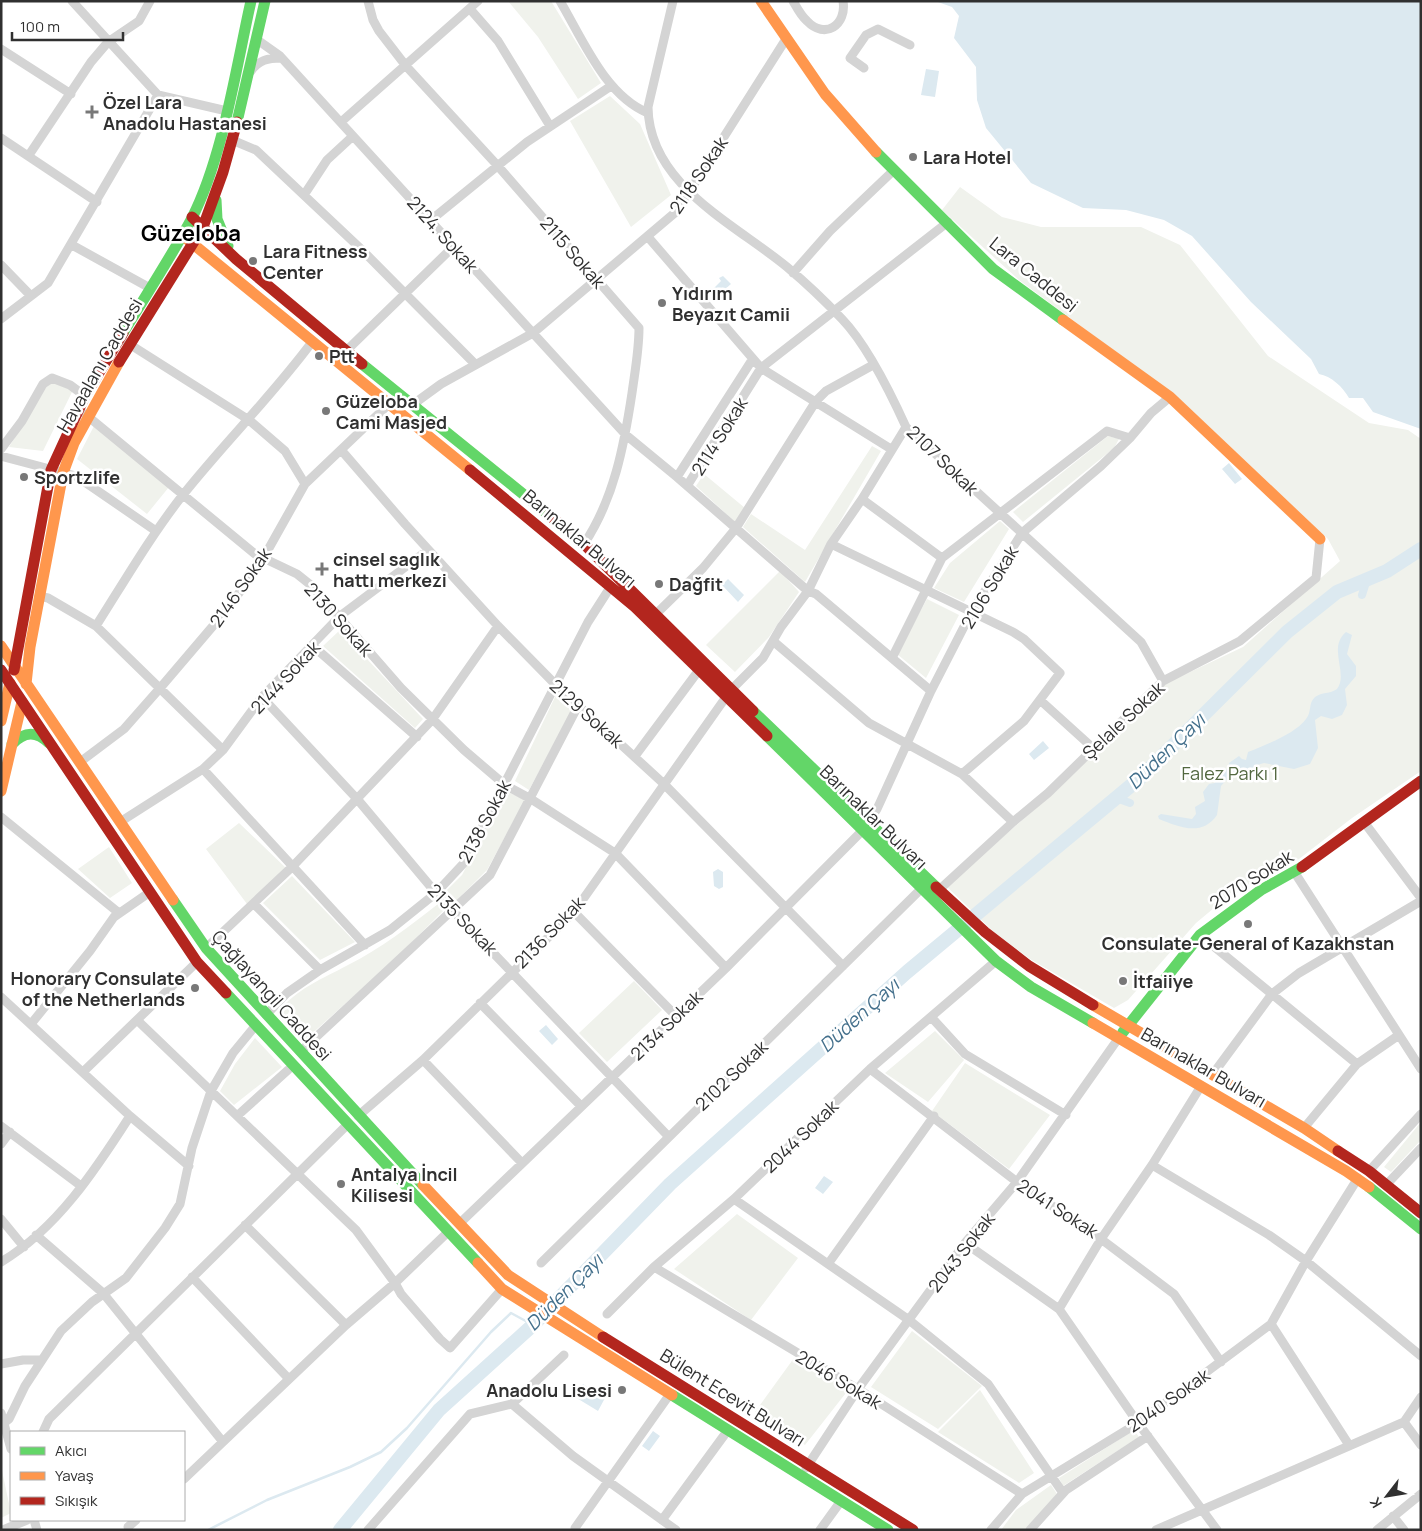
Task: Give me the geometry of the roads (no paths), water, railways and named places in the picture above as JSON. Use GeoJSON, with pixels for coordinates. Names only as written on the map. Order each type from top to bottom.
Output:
{"type":"FeatureCollection","features":[{"type":"Feature","properties":{"kind":"main road","name":"Havaalanı Caddesi"},"geometry":{"type":"LineString","coordinates":[[1,722],[6,682],[15,666],[22,631],[51,470],[125,341],[150,288],[192,217],[209,174],[227,111],[251,1]]}},
{"type":"Feature","properties":{"kind":"main road","name":"Havaalanı Caddesi"},"geometry":{"type":"LineString","coordinates":[[1,791],[26,683],[39,596],[63,474],[83,413],[85,396],[179,264],[203,227],[216,196],[232,140],[265,1]]}},
{"type":"Feature","properties":{"kind":"main road","name":"Lara Caddesi"},"geometry":{"type":"LineString","coordinates":[[761,1],[825,94],[893,171],[948,222],[994,269],[1170,397],[1320,539]]}},
{"type":"Feature","properties":{"kind":"main road"},"geometry":{"type":"LineString","coordinates":[[216,196],[221,232],[236,259]]}},
{"type":"Feature","properties":{"kind":"main road","name":"Barınaklar Bulvarı"},"geometry":{"type":"LineString","coordinates":[[192,217],[236,259],[346,351],[584,544],[656,614],[729,693],[866,826],[922,888],[956,913]]}},
{"type":"Feature","properties":{"kind":"main road","name":"Barınaklar Bulvarı"},"geometry":{"type":"LineString","coordinates":[[182,236],[611,586],[699,670],[729,693]]}},
{"type":"Feature","properties":{"kind":"main road"},"geometry":{"type":"LineString","coordinates":[[179,264],[192,255],[210,258]]}},
{"type":"Feature","properties":{"kind":"main road"},"geometry":{"type":"LineString","coordinates":[[1,638],[9,640],[22,631]]}},
{"type":"Feature","properties":{"kind":"main road"},"geometry":{"type":"LineString","coordinates":[[1,646],[26,683]]}},
{"type":"Feature","properties":{"kind":"main road"},"geometry":{"type":"LineString","coordinates":[[30,648],[35,684],[41,705]]}},
{"type":"Feature","properties":{"kind":"main road","name":"Çağlayangil Caddesi"},"geometry":{"type":"LineString","coordinates":[[1,670],[6,682],[56,750],[197,962],[502,1289],[525,1304]]}},
{"type":"Feature","properties":{"kind":"main road","name":"Çağlayangil Caddesi"},"geometry":{"type":"LineString","coordinates":[[26,683],[206,948],[266,1016],[458,1224],[508,1275],[535,1294]]}},
{"type":"Feature","properties":{"kind":"main road"},"geometry":{"type":"LineString","coordinates":[[10,746],[23,733],[31,732],[41,735],[56,750]]}},
{"type":"Feature","properties":{"kind":"main road","name":"2070 Sokak"},"geometry":{"type":"LineString","coordinates":[[1123,1032],[1200,935],[1261,890],[1295,873],[1421,781]]}},
{"type":"Feature","properties":{"kind":"main road"},"geometry":{"type":"LineString","coordinates":[[866,826],[940,889],[956,913],[975,931]]}},
{"type":"Feature","properties":{"kind":"main road","name":"Barınaklar Bulvarı"},"geometry":{"type":"LineString","coordinates":[[975,931],[996,961],[1031,987],[1213,1074],[1304,1128],[1369,1171],[1421,1213]]}},
{"type":"Feature","properties":{"kind":"main road","name":"Barınaklar Bulvarı"},"geometry":{"type":"LineString","coordinates":[[975,931],[1030,966],[1201,1086],[1358,1178],[1421,1229]]}},
{"type":"Feature","properties":{"kind":"main road","name":"Bülent Ecevit Bulvarı"},"geometry":{"type":"LineString","coordinates":[[535,1294],[912,1530]]}},
{"type":"Feature","properties":{"kind":"main road","name":"Bülent Ecevit Bulvarı"},"geometry":{"type":"LineString","coordinates":[[525,1304],[888,1530]]}},
{"type":"Feature","properties":{"kind":"street"},"geometry":{"type":"LineString","coordinates":[[72,1],[158,95],[227,111]]}},
{"type":"Feature","properties":{"kind":"street"},"geometry":{"type":"LineString","coordinates":[[29,155],[72,94],[91,62],[108,42],[139,22],[150,1]]}},
{"type":"Feature","properties":{"kind":"street","name":"2115 Sokak"},"geometry":{"type":"LineString","coordinates":[[368,1],[373,20],[379,31],[406,66],[497,165],[639,328],[626,434],[617,471],[600,521],[584,544]]}},
{"type":"Feature","properties":{"kind":"street"},"geometry":{"type":"LineString","coordinates":[[341,122],[478,1]]}},
{"type":"Feature","properties":{"kind":"street"},"geometry":{"type":"LineString","coordinates":[[560,1],[612,86],[632,107],[648,113],[673,1]]}},
{"type":"Feature","properties":{"kind":"street"},"geometry":{"type":"LineString","coordinates":[[793,1],[807,22],[818,29],[829,30],[839,23],[845,12],[843,1]]}},
{"type":"Feature","properties":{"kind":"street"},"geometry":{"type":"LineString","coordinates":[[470,9],[498,41],[550,126]]}},
{"type":"Feature","properties":{"kind":"street"},"geometry":{"type":"LineString","coordinates":[[864,68],[850,58],[866,35],[878,29],[910,45]]}},
{"type":"Feature","properties":{"kind":"street","name":"2124. Sokak"},"geometry":{"type":"LineString","coordinates":[[256,39],[270,47],[341,122],[626,434],[688,486]]}},
{"type":"Feature","properties":{"kind":"street","name":"2118 Sokak"},"geometry":{"type":"LineString","coordinates":[[414,407],[419,400],[440,384],[533,333],[677,211],[786,39]]}},
{"type":"Feature","properties":{"kind":"street"},"geometry":{"type":"LineString","coordinates":[[1,49],[72,94]]}},
{"type":"Feature","properties":{"kind":"street"},"geometry":{"type":"LineString","coordinates":[[248,75],[257,64],[268,58],[281,58]]}},
{"type":"Feature","properties":{"kind":"street"},"geometry":{"type":"LineString","coordinates":[[431,220],[497,165],[550,126],[612,86]]}},
{"type":"Feature","properties":{"kind":"street"},"geometry":{"type":"LineString","coordinates":[[1,318],[48,283],[72,245],[158,95]]}},
{"type":"Feature","properties":{"kind":"street","name":"2107 Sokak"},"geometry":{"type":"LineString","coordinates":[[648,113],[654,138],[665,162],[689,192],[794,273],[844,321],[892,395],[906,427],[1141,642],[1163,681]]}},
{"type":"Feature","properties":{"kind":"street"},"geometry":{"type":"LineString","coordinates":[[304,195],[327,160],[353,136]]}},
{"type":"Feature","properties":{"kind":"street"},"geometry":{"type":"LineString","coordinates":[[1,138],[97,202]]}},
{"type":"Feature","properties":{"kind":"street"},"geometry":{"type":"LineString","coordinates":[[232,140],[256,150],[405,293],[475,364]]}},
{"type":"Feature","properties":{"kind":"street"},"geometry":{"type":"LineString","coordinates":[[794,273],[830,231],[893,171]]}},
{"type":"Feature","properties":{"kind":"street","name":"2114 Sokak"},"geometry":{"type":"LineString","coordinates":[[931,691],[816,594],[808,591],[688,486],[761,368],[948,222]]}},
{"type":"Feature","properties":{"kind":"street"},"geometry":{"type":"LineString","coordinates":[[648,237],[752,360],[761,368],[891,449]]}},
{"type":"Feature","properties":{"kind":"street"},"geometry":{"type":"LineString","coordinates":[[72,245],[150,288]]}},
{"type":"Feature","properties":{"kind":"street"},"geometry":{"type":"LineString","coordinates":[[346,351],[454,246]]}},
{"type":"Feature","properties":{"kind":"street"},"geometry":{"type":"LineString","coordinates":[[1,265],[31,296]]}},
{"type":"Feature","properties":{"kind":"street"},"geometry":{"type":"LineString","coordinates":[[125,341],[249,420],[285,451],[305,484]]}},
{"type":"Feature","properties":{"kind":"street"},"geometry":{"type":"LineString","coordinates":[[96,626],[156,531],[184,494],[249,420],[312,342]]}},
{"type":"Feature","properties":{"kind":"street"},"geometry":{"type":"LineString","coordinates":[[677,477],[752,360]]}},
{"type":"Feature","properties":{"kind":"street"},"geometry":{"type":"LineString","coordinates":[[656,614],[703,568],[736,528],[816,401],[826,391],[873,365]]}},
{"type":"Feature","properties":{"kind":"street"},"geometry":{"type":"LineString","coordinates":[[1,449],[22,421],[43,384],[52,378],[70,385],[85,396]]}},
{"type":"Feature","properties":{"kind":"street","name":"2106 Sokak"},"geometry":{"type":"LineString","coordinates":[[866,826],[971,613],[1022,534],[1130,438],[1151,413],[1170,397]]}},
{"type":"Feature","properties":{"kind":"street","name":"2146 Sokak"},"geometry":{"type":"LineString","coordinates":[[80,762],[124,728],[161,687],[230,606],[264,557],[305,484],[342,451],[389,404]]}},
{"type":"Feature","properties":{"kind":"street","name":"2130 Sokak"},"geometry":{"type":"LineString","coordinates":[[83,413],[255,554],[297,574],[340,616],[372,655],[432,720],[505,785],[531,799],[615,854],[726,968]]}},
{"type":"Feature","properties":{"kind":"street","name":"2136 Sokak"},"geometry":{"type":"LineString","coordinates":[[358,1116],[423,1060],[574,912],[729,693],[763,658],[808,591],[831,544],[862,500],[906,427]]}},
{"type":"Feature","properties":{"kind":"street"},"geometry":{"type":"LineString","coordinates":[[892,658],[942,558],[1108,430],[1130,438]]}},
{"type":"Feature","properties":{"kind":"street","name":"2129 Sokak"},"geometry":{"type":"LineString","coordinates":[[342,451],[428,550],[498,626],[555,684],[664,784],[843,966]]}},
{"type":"Feature","properties":{"kind":"street"},"geometry":{"type":"LineString","coordinates":[[1,456],[76,476],[156,531]]}},
{"type":"Feature","properties":{"kind":"street"},"geometry":{"type":"LineString","coordinates":[[862,500],[942,558]]}},
{"type":"Feature","properties":{"kind":"street","name":"Şelale Sokak"},"geometry":{"type":"LineString","coordinates":[[940,889],[1012,822],[1048,793],[1163,681],[1240,641],[1316,578],[1320,539]]}},
{"type":"Feature","properties":{"kind":"street"},"geometry":{"type":"LineString","coordinates":[[831,544],[1024,639],[1060,673],[1024,721],[962,774]]}},
{"type":"Feature","properties":{"kind":"street","name":"2144 Sokak"},"geometry":{"type":"LineString","coordinates":[[120,822],[203,769],[223,750],[262,697],[340,616],[428,550]]}},
{"type":"Feature","properties":{"kind":"street","name":"2138 Sokak"},"geometry":{"type":"LineString","coordinates":[[266,1016],[287,993],[320,970],[390,930],[436,893],[463,864],[505,785],[515,760],[588,622],[611,586]]}},
{"type":"Feature","properties":{"kind":"street"},"geometry":{"type":"LineString","coordinates":[[39,596],[48,598],[96,626],[161,687],[223,750]]}},
{"type":"Feature","properties":{"kind":"street"},"geometry":{"type":"LineString","coordinates":[[206,948],[294,866],[432,720],[498,626]]}},
{"type":"Feature","properties":{"kind":"street"},"geometry":{"type":"LineString","coordinates":[[773,641],[869,723],[962,774],[1012,822]]}},
{"type":"Feature","properties":{"kind":"street"},"geometry":{"type":"LineString","coordinates":[[313,646],[417,736]]}},
{"type":"Feature","properties":{"kind":"street"},"geometry":{"type":"LineString","coordinates":[[635,756],[699,670]]}},
{"type":"Feature","properties":{"kind":"street","name":"2135 Sokak"},"geometry":{"type":"LineString","coordinates":[[262,697],[358,800],[436,893],[613,1076],[669,1137]]}},
{"type":"Feature","properties":{"kind":"street"},"geometry":{"type":"LineString","coordinates":[[1040,700],[1093,748]]}},
{"type":"Feature","properties":{"kind":"street"},"geometry":{"type":"LineString","coordinates":[[300,1052],[490,875],[531,799],[578,704]]}},
{"type":"Feature","properties":{"kind":"street"},"geometry":{"type":"LineString","coordinates":[[203,769],[365,945]]}},
{"type":"Feature","properties":{"kind":"street"},"geometry":{"type":"LineString","coordinates":[[1,817],[119,914]]}},
{"type":"Feature","properties":{"kind":"street"},"geometry":{"type":"LineString","coordinates":[[1213,1074],[1272,994],[1298,973],[1421,899],[1364,822]]}},
{"type":"Feature","properties":{"kind":"street","name":"2134 Sokak"},"geometry":{"type":"LineString","coordinates":[[458,1224],[726,968],[866,826]]}},
{"type":"Feature","properties":{"kind":"street"},"geometry":{"type":"LineString","coordinates":[[1295,873],[1421,1069]]}},
{"type":"Feature","properties":{"kind":"street","name":"2102 Sokak"},"geometry":{"type":"LineString","coordinates":[[541,1264],[922,888]]}},
{"type":"Feature","properties":{"kind":"street"},"geometry":{"type":"LineString","coordinates":[[31,1024],[119,914],[150,892]]}},
{"type":"Feature","properties":{"kind":"street"},"geometry":{"type":"LineString","coordinates":[[254,904],[320,970]]}},
{"type":"Feature","properties":{"kind":"street"},"geometry":{"type":"LineString","coordinates":[[574,912],[676,1016]]}},
{"type":"Feature","properties":{"kind":"street"},"geometry":{"type":"LineString","coordinates":[[1200,935],[1357,1064]]}},
{"type":"Feature","properties":{"kind":"street","name":"2044 Sokak"},"geometry":{"type":"LineString","coordinates":[[607,1314],[654,1267],[734,1199],[870,1069],[932,1018],[996,961]]}},
{"type":"Feature","properties":{"kind":"street"},"geometry":{"type":"LineString","coordinates":[[84,1071],[197,962]]}},
{"type":"Feature","properties":{"kind":"street"},"geometry":{"type":"LineString","coordinates":[[1,997],[84,1071],[130,1116],[189,1166]]}},
{"type":"Feature","properties":{"kind":"street"},"geometry":{"type":"LineString","coordinates":[[480,1003],[581,1106]]}},
{"type":"Feature","properties":{"kind":"street"},"geometry":{"type":"LineString","coordinates":[[932,1018],[965,1054],[1066,1115]]}},
{"type":"Feature","properties":{"kind":"street"},"geometry":{"type":"LineString","coordinates":[[137,1020],[356,1230],[407,1302],[440,1340],[450,1348],[502,1289]]}},
{"type":"Feature","properties":{"kind":"street"},"geometry":{"type":"LineString","coordinates":[[4,1422],[9,1419],[25,1386],[61,1331],[103,1294],[126,1278],[165,1228],[180,1204],[195,1138],[211,1090],[233,1053],[256,1025]]}},
{"type":"Feature","properties":{"kind":"street","name":"2043 Sokak"},"geometry":{"type":"LineString","coordinates":[[802,1476],[858,1389],[965,1243],[1017,1182],[1123,1032]]}},
{"type":"Feature","properties":{"kind":"street"},"geometry":{"type":"LineString","coordinates":[[1304,1128],[1357,1064],[1399,1035]]}},
{"type":"Feature","properties":{"kind":"street"},"geometry":{"type":"LineString","coordinates":[[423,1060],[522,1163]]}},
{"type":"Feature","properties":{"kind":"street","name":"2041 Sokak"},"geometry":{"type":"LineString","coordinates":[[870,1069],[934,1116],[1017,1182],[1101,1239],[1152,1164],[1201,1086]]}},
{"type":"Feature","properties":{"kind":"street"},"geometry":{"type":"LineString","coordinates":[[237,1116],[288,1070]]}},
{"type":"Feature","properties":{"kind":"street"},"geometry":{"type":"LineString","coordinates":[[1369,1171],[1421,1114]]}},
{"type":"Feature","properties":{"kind":"street"},"geometry":{"type":"LineString","coordinates":[[1,1262],[24,1247],[36,1236],[81,1186],[98,1166],[130,1116]]}},
{"type":"Feature","properties":{"kind":"street"},"geometry":{"type":"LineString","coordinates":[[828,1264],[934,1116]]}},
{"type":"Feature","properties":{"kind":"street"},"geometry":{"type":"LineString","coordinates":[[43,1431],[49,1419],[135,1332],[348,1125]]}},
{"type":"Feature","properties":{"kind":"street"},"geometry":{"type":"LineString","coordinates":[[1,1126],[81,1186]]}},
{"type":"Feature","properties":{"kind":"street"},"geometry":{"type":"LineString","coordinates":[[1,1144],[10,1132]]}},
{"type":"Feature","properties":{"kind":"street"},"geometry":{"type":"LineString","coordinates":[[1387,1184],[1421,1148]]}},
{"type":"Feature","properties":{"kind":"street"},"geometry":{"type":"LineString","coordinates":[[1152,1164],[1269,1235],[1306,1261],[1421,1356]]}},
{"type":"Feature","properties":{"kind":"street","name":"2040 Sokak"},"geometry":{"type":"LineString","coordinates":[[992,1530],[1022,1494],[1138,1423],[1271,1324],[1306,1261],[1358,1178]]}},
{"type":"Feature","properties":{"kind":"street"},"geometry":{"type":"LineString","coordinates":[[734,1199],[909,1320],[988,1384],[1062,1493]]}},
{"type":"Feature","properties":{"kind":"street"},"geometry":{"type":"LineString","coordinates":[[1,1219],[24,1247]]}},
{"type":"Feature","properties":{"kind":"street"},"geometry":{"type":"LineString","coordinates":[[245,1225],[346,1326]]}},
{"type":"Feature","properties":{"kind":"street"},"geometry":{"type":"LineString","coordinates":[[185,1477],[289,1378],[395,1283],[448,1232]]}},
{"type":"Feature","properties":{"kind":"street"},"geometry":{"type":"LineString","coordinates":[[36,1236],[103,1294],[223,1442]]}},
{"type":"Feature","properties":{"kind":"street"},"geometry":{"type":"LineString","coordinates":[[1059,1309],[1101,1239],[1174,1294],[1221,1362]]}},
{"type":"Feature","properties":{"kind":"street"},"geometry":{"type":"LineString","coordinates":[[965,1243],[1059,1309],[1138,1423],[1218,1530]]}},
{"type":"Feature","properties":{"kind":"street","name":"2046 Sokak"},"geometry":{"type":"LineString","coordinates":[[654,1267],[858,1389],[1022,1494]]}},
{"type":"Feature","properties":{"kind":"street"},"geometry":{"type":"LineString","coordinates":[[192,1277],[289,1378]]}},
{"type":"Feature","properties":{"kind":"street"},"geometry":{"type":"LineString","coordinates":[[1271,1324],[1349,1445]]}},
{"type":"Feature","properties":{"kind":"street"},"geometry":{"type":"LineString","coordinates":[[368,1530],[470,1414],[512,1404],[564,1355]]}},
{"type":"Feature","properties":{"kind":"street"},"geometry":{"type":"LineString","coordinates":[[1,1364],[22,1360],[42,1360]]}},
{"type":"Feature","properties":{"kind":"street"},"geometry":{"type":"LineString","coordinates":[[575,1528],[670,1394]]}},
{"type":"Feature","properties":{"kind":"street"},"geometry":{"type":"LineString","coordinates":[[1156,1530],[1404,1422],[1421,1397]]}},
{"type":"Feature","properties":{"kind":"street"},"geometry":{"type":"LineString","coordinates":[[512,1404],[573,1456],[676,1530]]}},
{"type":"Feature","properties":{"kind":"street"},"geometry":{"type":"LineString","coordinates":[[1,1413],[4,1422],[4,1443]]}},
{"type":"Feature","properties":{"kind":"street"},"geometry":{"type":"LineString","coordinates":[[1404,1422],[1421,1445]]}},
{"type":"Feature","properties":{"kind":"street"},"geometry":{"type":"LineString","coordinates":[[662,1520],[728,1430]]}},
{"type":"Feature","properties":{"kind":"street"},"geometry":{"type":"LineString","coordinates":[[1030,1530],[1062,1493],[1087,1474],[1148,1436]]}},
{"type":"Feature","properties":{"kind":"street"},"geometry":{"type":"LineString","coordinates":[[1377,1530],[1421,1494]]}},
{"type":"Feature","properties":{"kind":"street"},"geometry":{"type":"LineString","coordinates":[[820,1530],[841,1500]]}},
{"type":"Feature","properties":{"kind":"street"},"geometry":{"type":"LineString","coordinates":[[1393,1516],[1404,1530]]}},
{"type":"Feature","properties":{"kind":"street"},"geometry":{"type":"LineString","coordinates":[[4,1530],[25,1521]]}},
{"type":"Feature","properties":{"kind":"street"},"geometry":{"type":"LineString","coordinates":[[128,1526],[135,1521]]}},
{"type":"Feature","properties":{"kind":"waterway","name":"Düden Çayı"},"geometry":{"type":"LineString","coordinates":[[340,1530],[439,1410],[533,1325],[670,1184],[907,972],[1140,778],[1287,632],[1337,592],[1387,571],[1421,549]]}},
{"type":"Feature","properties":{"kind":"waterway"},"geometry":{"type":"LineString","coordinates":[[1362,595],[1367,579]]}},
{"type":"Feature","properties":{"kind":"waterway"},"geometry":{"type":"LineString","coordinates":[[1116,798],[1130,803]]}},
{"type":"Feature","properties":{"kind":"waterway"},"geometry":{"type":"LineString","coordinates":[[208,1530],[267,1500],[350,1467],[381,1452],[407,1428],[491,1332],[511,1313],[533,1325]]}},
{"type":"Feature","properties":{"kind":"place","name":"Özel Lara Anadolu Hastanesi"},"geometry":{"type":"Point","coordinates":[92,112]}},
{"type":"Feature","properties":{"kind":"place","name":"Lara Hotel"},"geometry":{"type":"Point","coordinates":[913,157]}},
{"type":"Feature","properties":{"kind":"place","name":"Lara Fitness Center"},"geometry":{"type":"Point","coordinates":[253,261]}},
{"type":"Feature","properties":{"kind":"place","name":"Yıdırım Beyazıt Camii"},"geometry":{"type":"Point","coordinates":[662,303]}},
{"type":"Feature","properties":{"kind":"place","name":"Ptt"},"geometry":{"type":"Point","coordinates":[319,356]}},
{"type":"Feature","properties":{"kind":"place","name":"Güzeloba Cami Masjed"},"geometry":{"type":"Point","coordinates":[326,411]}},
{"type":"Feature","properties":{"kind":"place","name":"Sportzlife"},"geometry":{"type":"Point","coordinates":[24,477]}},
{"type":"Feature","properties":{"kind":"place","name":"cinsel saglık hattı merkezi"},"geometry":{"type":"Point","coordinates":[322,569]}},
{"type":"Feature","properties":{"kind":"place","name":"Dağfit"},"geometry":{"type":"Point","coordinates":[659,584]}},
{"type":"Feature","properties":{"kind":"place","name":"Consulate-General of Kazakhstan"},"geometry":{"type":"Point","coordinates":[1248,924]}},
{"type":"Feature","properties":{"kind":"place","name":"İtfaiiye"},"geometry":{"type":"Point","coordinates":[1123,981]}},
{"type":"Feature","properties":{"kind":"place","name":"Honorary Consulate of the Netherlands"},"geometry":{"type":"Point","coordinates":[195,988]}},
{"type":"Feature","properties":{"kind":"place","name":"Antalya İncil Kilisesi"},"geometry":{"type":"Point","coordinates":[341,1184]}},
{"type":"Feature","properties":{"kind":"place","name":"Anadolu Lisesi"},"geometry":{"type":"Point","coordinates":[622,1390]}},
{"type":"Feature","properties":{"kind":"district","name":"Güzeloba"},"geometry":{"type":"Point","coordinates":[191,233]}},
{"type":"Feature","properties":{"kind":"park label","name":"Falez Parkı 1"},"geometry":{"type":"Point","coordinates":[1230,773]}}]}
